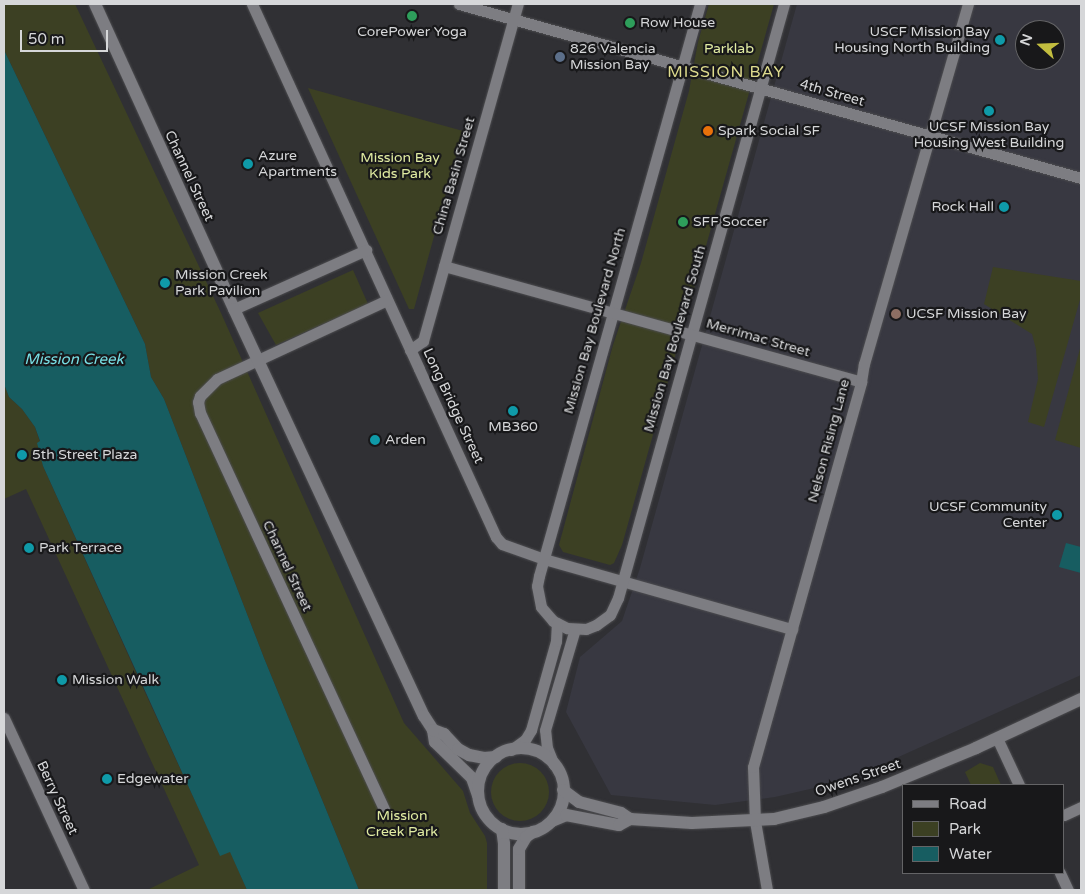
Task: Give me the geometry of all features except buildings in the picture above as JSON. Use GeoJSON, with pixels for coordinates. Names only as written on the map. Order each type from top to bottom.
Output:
{"type":"FeatureCollection","features":[{"type":"Feature","properties":{"kind":"street","name":"Channel Street"},"geometry":{"type":"LineString","coordinates":[[95,4],[234,309],[424,716],[433,730],[435,742],[472,778],[478,795]]}},
{"type":"Feature","properties":{"kind":"street","name":"Long Bridge Street"},"geometry":{"type":"LineString","coordinates":[[252,4],[496,537],[502,544],[510,549],[622,582],[792,629]]}},
{"type":"Feature","properties":{"kind":"street","name":"4th Street"},"geometry":{"type":"LineString","coordinates":[[459,4],[1081,178]]}},
{"type":"Feature","properties":{"kind":"street","name":"China Basin Street"},"geometry":{"type":"LineString","coordinates":[[410,350],[423,341],[518,4]]}},
{"type":"Feature","properties":{"kind":"street","name":"Mission Bay Boulevard North"},"geometry":{"type":"LineString","coordinates":[[557,624],[547,616],[538,597],[537,586],[700,4]]}},
{"type":"Feature","properties":{"kind":"street","name":"Mission Bay Boulevard South"},"geometry":{"type":"LineString","coordinates":[[575,629],[596,625],[610,615],[615,606],[784,4]]}},
{"type":"Feature","properties":{"kind":"street","name":"Nelson Rising Lane"},"geometry":{"type":"LineString","coordinates":[[767,890],[755,821],[753,768],[861,382],[864,364],[968,4]]}},
{"type":"Feature","properties":{"kind":"street"},"geometry":{"type":"LineString","coordinates":[[234,309],[366,250]]}},
{"type":"Feature","properties":{"kind":"street","name":"Merrimac Street"},"geometry":{"type":"LineString","coordinates":[[444,266],[861,382]]}},
{"type":"Feature","properties":{"kind":"street"},"geometry":{"type":"LineString","coordinates":[[258,360],[387,300]]}},
{"type":"Feature","properties":{"kind":"street","name":"Channel Street"},"geometry":{"type":"LineString","coordinates":[[258,360],[213,383],[200,396],[198,402],[200,413],[384,809]]}},
{"type":"Feature","properties":{"kind":"street"},"geometry":{"type":"LineString","coordinates":[[519,890],[519,849],[526,837],[551,822],[560,807],[564,790],[561,776],[547,748],[545,730],[575,629],[557,624],[556,641],[531,730],[524,740],[511,750],[496,757],[484,770],[480,778],[478,795],[483,812],[502,829],[517,834],[533,832]]}},
{"type":"Feature","properties":{"kind":"street","name":"Owens Street"},"geometry":{"type":"LineString","coordinates":[[564,790],[579,802],[621,813],[630,819],[692,823],[755,821],[824,807],[862,795],[997,738],[1081,699]]}},
{"type":"Feature","properties":{"kind":"street","name":"Berry Street"},"geometry":{"type":"LineString","coordinates":[[4,718],[84,890]]}},
{"type":"Feature","properties":{"kind":"street","name":"Channel Street"},"geometry":{"type":"LineString","coordinates":[[433,730],[444,734],[458,749],[469,755],[484,758],[496,757]]}},
{"type":"Feature","properties":{"kind":"street"},"geometry":{"type":"LineString","coordinates":[[997,738],[1019,784]]}},
{"type":"Feature","properties":{"kind":"street"},"geometry":{"type":"LineString","coordinates":[[511,750],[532,750],[544,755],[554,764]]}},
{"type":"Feature","properties":{"kind":"street"},"geometry":{"type":"LineString","coordinates":[[1065,815],[1081,807]]}},
{"type":"Feature","properties":{"kind":"street","name":"Owens Street"},"geometry":{"type":"LineString","coordinates":[[551,822],[566,815],[619,826],[630,819]]}},
{"type":"Feature","properties":{"kind":"street"},"geometry":{"type":"LineString","coordinates":[[502,829],[504,844],[504,890]]}},
{"type":"Feature","properties":{"kind":"street"},"geometry":{"type":"LineString","coordinates":[[1060,874],[1068,890]]}},
{"type":"Feature","properties":{"kind":"shaded area","name":"UCSF Mission Bay"},"geometry":{"type":"Polygon","coordinates":[[[797,4],[1081,4],[1081,675],[845,781],[775,797],[715,805],[611,795],[566,712],[580,657],[622,621],[640,568],[797,4]]]}},
{"type":"Feature","properties":{"kind":"green space","name":"Mission Creek Park"},"geometry":{"type":"Polygon","coordinates":[[[4,4],[75,4],[221,313],[404,723],[463,791],[470,813],[485,836],[487,843],[487,890],[359,890],[264,658],[164,399],[151,377],[145,344],[4,50],[4,4]]]}},
{"type":"Feature","properties":{"kind":"green space","name":"Parklab"},"geometry":{"type":"Polygon","coordinates":[[[709,4],[774,4],[622,545],[614,563],[610,565],[563,552],[559,545],[613,345],[641,263],[689,91],[698,42],[709,4]]]}},
{"type":"Feature","properties":{"kind":"green space","name":"Mission Bay Kids Park"},"geometry":{"type":"Polygon","coordinates":[[[308,88],[463,131],[414,309],[409,309],[308,88]]]}},
{"type":"Feature","properties":{"kind":"green space"},"geometry":{"type":"Polygon","coordinates":[[[993,267],[1081,281],[1081,296],[1044,427],[1028,422],[1038,379],[1036,349],[1032,334],[984,304],[993,267]]]}},
{"type":"Feature","properties":{"kind":"green space"},"geometry":{"type":"Polygon","coordinates":[[[353,270],[368,304],[276,345],[258,313],[353,270]]]}},
{"type":"Feature","properties":{"kind":"green space"},"geometry":{"type":"Polygon","coordinates":[[[1081,345],[1081,448],[1055,440],[1081,345]]]}},
{"type":"Feature","properties":{"kind":"green space"},"geometry":{"type":"Polygon","coordinates":[[[4,384],[9,397],[22,409],[35,427],[40,442],[43,466],[143,688],[220,855],[230,851],[247,890],[147,890],[199,865],[26,489],[4,499],[4,384]]]}},
{"type":"Feature","properties":{"kind":"green space"},"geometry":{"type":"Polygon","coordinates":[[[514,763],[526,763],[541,771],[549,786],[549,798],[541,813],[526,821],[514,821],[499,813],[491,798],[491,786],[499,771],[514,763]]]}},
{"type":"Feature","properties":{"kind":"green space"},"geometry":{"type":"Polygon","coordinates":[[[980,763],[993,767],[1001,784],[971,784],[965,772],[980,763]]]}},
{"type":"Feature","properties":{"kind":"water","name":"Mission Creek"},"geometry":{"type":"Polygon","coordinates":[[[4,50],[145,344],[151,377],[164,399],[264,658],[359,890],[247,890],[230,852],[220,856],[43,466],[37,443],[40,441],[35,427],[22,409],[9,397],[4,384],[4,50]]]}},
{"type":"Feature","properties":{"kind":"water"},"geometry":{"type":"Polygon","coordinates":[[[1066,543],[1081,547],[1081,573],[1059,567],[1066,543]]]}},
{"type":"Feature","properties":{"kind":"place","name":"CorePower Yoga"},"geometry":{"type":"Point","coordinates":[412,16]}},
{"type":"Feature","properties":{"kind":"place","name":"Row House"},"geometry":{"type":"Point","coordinates":[630,23]}},
{"type":"Feature","properties":{"kind":"place","name":"USCF Mission Bay Housing North Building"},"geometry":{"type":"Point","coordinates":[1000,40]}},
{"type":"Feature","properties":{"kind":"place","name":"826 Valencia Mission Bay"},"geometry":{"type":"Point","coordinates":[560,57]}},
{"type":"Feature","properties":{"kind":"place","name":"UCSF Mission Bay Housing West Building"},"geometry":{"type":"Point","coordinates":[989,111]}},
{"type":"Feature","properties":{"kind":"place","name":"Spark Social SF"},"geometry":{"type":"Point","coordinates":[708,131]}},
{"type":"Feature","properties":{"kind":"place","name":"Azure Apartments"},"geometry":{"type":"Point","coordinates":[248,164]}},
{"type":"Feature","properties":{"kind":"place","name":"Rock Hall"},"geometry":{"type":"Point","coordinates":[1004,207]}},
{"type":"Feature","properties":{"kind":"place","name":"SFF Soccer"},"geometry":{"type":"Point","coordinates":[683,222]}},
{"type":"Feature","properties":{"kind":"place","name":"Mission Creek Park Pavilion"},"geometry":{"type":"Point","coordinates":[165,283]}},
{"type":"Feature","properties":{"kind":"place","name":"UCSF Mission Bay"},"geometry":{"type":"Point","coordinates":[896,314]}},
{"type":"Feature","properties":{"kind":"place","name":"MB360"},"geometry":{"type":"Point","coordinates":[513,411]}},
{"type":"Feature","properties":{"kind":"place","name":"Arden"},"geometry":{"type":"Point","coordinates":[375,440]}},
{"type":"Feature","properties":{"kind":"place","name":"5th Street Plaza"},"geometry":{"type":"Point","coordinates":[22,455]}},
{"type":"Feature","properties":{"kind":"place","name":"UCSF Community Center"},"geometry":{"type":"Point","coordinates":[1057,515]}},
{"type":"Feature","properties":{"kind":"place","name":"Park Terrace"},"geometry":{"type":"Point","coordinates":[29,548]}},
{"type":"Feature","properties":{"kind":"place","name":"Mission Walk"},"geometry":{"type":"Point","coordinates":[62,680]}},
{"type":"Feature","properties":{"kind":"place","name":"Edgewater"},"geometry":{"type":"Point","coordinates":[107,779]}},
{"type":"Feature","properties":{"kind":"district","name":"MISSION BAY"},"geometry":{"type":"Point","coordinates":[726,72]}}]}
